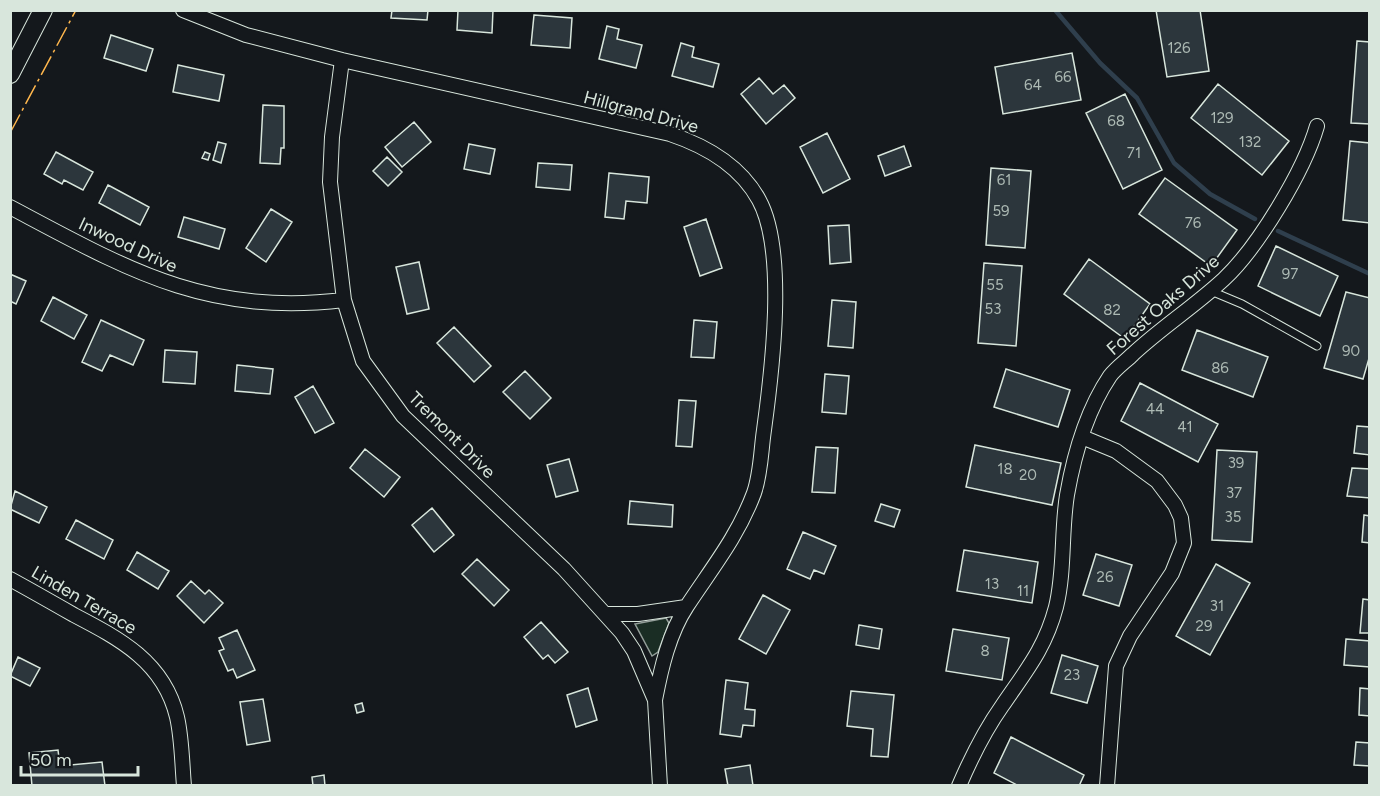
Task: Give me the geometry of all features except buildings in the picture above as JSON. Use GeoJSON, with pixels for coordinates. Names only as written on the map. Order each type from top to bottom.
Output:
{"type":"FeatureCollection","features":[{"type":"Feature","properties":{"kind":"street"},"geometry":{"type":"LineString","coordinates":[[10,74],[43,10]]}},
{"type":"Feature","properties":{"kind":"street","name":"Hillgrand Drive"},"geometry":{"type":"LineString","coordinates":[[183,10],[246,35],[342,60],[670,134],[707,149],[728,162],[747,181],[766,215],[774,262],[771,365],[755,490],[734,537],[686,607],[662,667],[655,700]]}},
{"type":"Feature","properties":{"kind":"street","name":"Tremont Drive"},"geometry":{"type":"LineString","coordinates":[[342,60],[332,138],[330,182],[344,300],[363,361],[404,416],[607,614],[634,651],[655,700],[660,786]]}},
{"type":"Feature","properties":{"kind":"street","name":"Forest Oaks Drive"},"geometry":{"type":"LineString","coordinates":[[959,786],[983,736],[1029,670],[1047,633],[1056,607],[1067,495],[1092,409],[1111,375],[1223,280],[1268,224],[1309,152],[1317,126]]}},
{"type":"Feature","properties":{"kind":"street","name":"Inwood Drive"},"geometry":{"type":"LineString","coordinates":[[10,207],[105,257],[177,287],[235,301],[344,300]]}},
{"type":"Feature","properties":{"kind":"street"},"geometry":{"type":"LineString","coordinates":[[1082,437],[1116,451],[1157,481],[1178,512],[1184,543],[1172,573],[1130,636],[1116,666],[1107,786]]}},
{"type":"Feature","properties":{"kind":"street","name":"Linden Terrace"},"geometry":{"type":"LineString","coordinates":[[10,579],[112,635],[132,648],[154,669],[171,698],[177,718],[184,786]]}},
{"type":"Feature","properties":{"kind":"street"},"geometry":{"type":"LineString","coordinates":[[607,614],[638,614],[686,607]]}},
{"type":"Feature","properties":{"kind":"lane"},"geometry":{"type":"LineString","coordinates":[[1209,290],[1242,304],[1317,346]]}},
{"type":"Feature","properties":{"kind":"green space"},"geometry":{"type":"Polygon","coordinates":[[[666,618],[669,623],[658,652],[652,656],[635,624],[666,618]]]}},
{"type":"Feature","properties":{"kind":"waterway"},"geometry":{"type":"LineString","coordinates":[[1055,10],[1100,63],[1137,98],[1174,163],[1210,194],[1255,219]]}},
{"type":"Feature","properties":{"kind":"waterway"},"geometry":{"type":"LineString","coordinates":[[1278,231],[1370,274]]}},
{"type":"Feature","properties":{"kind":"power"},"geometry":{"type":"LineString","coordinates":[[10,133],[76,10]]}}]}
